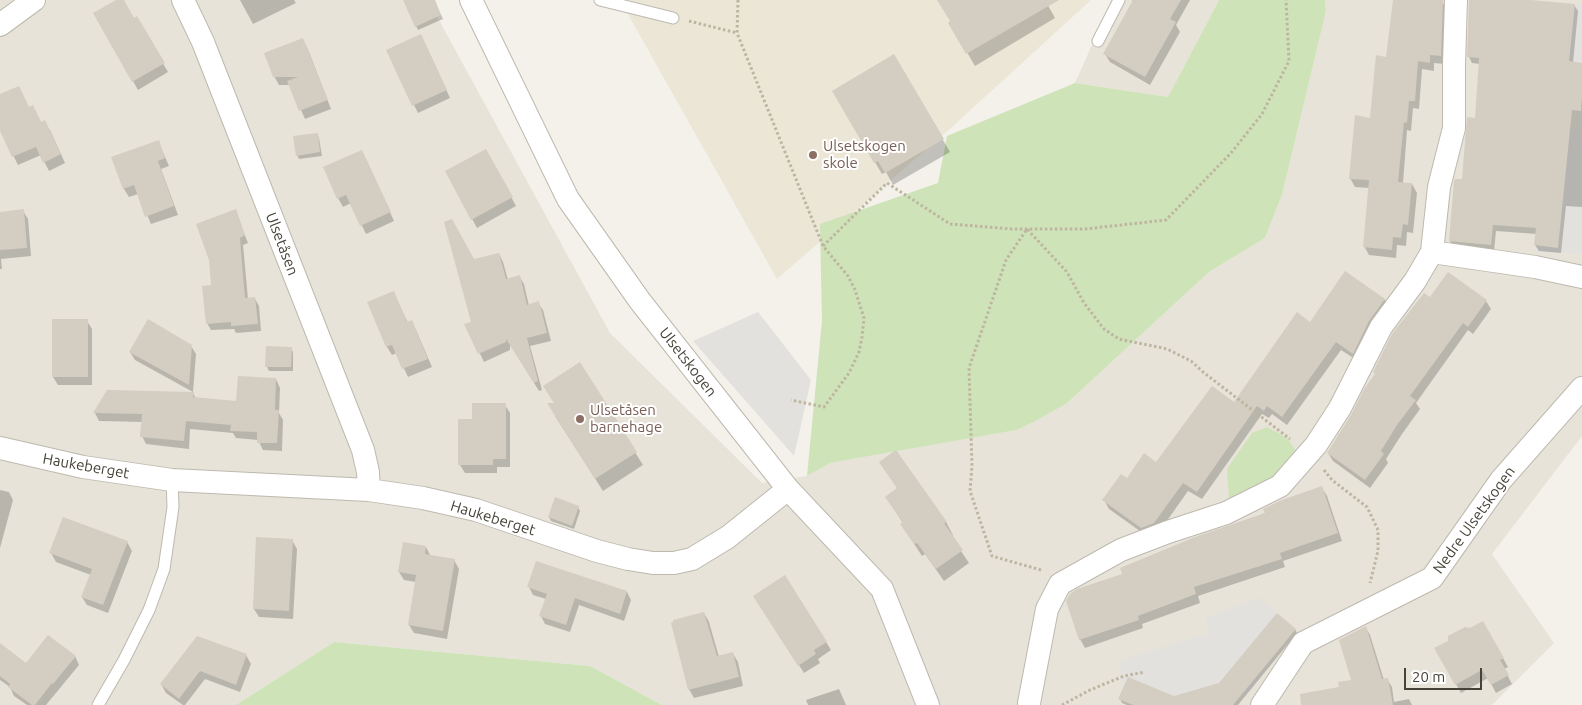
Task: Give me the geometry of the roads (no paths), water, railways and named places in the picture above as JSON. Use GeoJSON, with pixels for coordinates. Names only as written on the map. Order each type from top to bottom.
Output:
{"type":"FeatureCollection","features":[{"type":"Feature","properties":{"kind":"street"},"geometry":{"type":"LineString","coordinates":[[0,25],[34,0]]}},
{"type":"Feature","properties":{"kind":"street","name":"Ulsetåsen"},"geometry":{"type":"LineString","coordinates":[[183,0],[203,42],[363,450],[368,472],[369,490]]}},
{"type":"Feature","properties":{"kind":"street","name":"Ulsetskogen"},"geometry":{"type":"LineString","coordinates":[[471,0],[568,198],[640,301],[788,489],[882,589],[928,705]]}},
{"type":"Feature","properties":{"kind":"street"},"geometry":{"type":"LineString","coordinates":[[1033,704],[1047,609],[1060,584],[1121,550],[1168,532],[1226,514],[1280,486],[1316,445],[1340,408],[1381,327],[1416,281],[1432,252],[1440,187],[1454,128],[1456,0]]}},
{"type":"Feature","properties":{"kind":"street"},"geometry":{"type":"LineString","coordinates":[[1432,252],[1535,267],[1582,277]]}},
{"type":"Feature","properties":{"kind":"street","name":"Nedre Ulsetskogen"},"geometry":{"type":"LineString","coordinates":[[1262,705],[1303,643],[1432,578],[1501,480],[1582,388]]}},
{"type":"Feature","properties":{"kind":"street","name":"Haukeberget"},"geometry":{"type":"LineString","coordinates":[[0,448],[83,467],[172,480],[369,490],[423,498],[476,510],[628,560],[654,563],[674,563],[692,559],[728,537],[788,489]]}},
{"type":"Feature","properties":{"kind":"lane"},"geometry":{"type":"LineString","coordinates":[[600,0],[673,18]]}},
{"type":"Feature","properties":{"kind":"lane"},"geometry":{"type":"LineString","coordinates":[[1098,41],[1119,0]]}},
{"type":"Feature","properties":{"kind":"lane"},"geometry":{"type":"LineString","coordinates":[[98,705],[124,660],[149,610],[164,569],[173,507],[172,480]]}},
{"type":"Feature","properties":{"kind":"place","name":"Ulsetskogen skole"},"geometry":{"type":"Point","coordinates":[813,155]}},
{"type":"Feature","properties":{"kind":"place","name":"Ulsetåsen barnehage"},"geometry":{"type":"Point","coordinates":[580,419]}}]}
